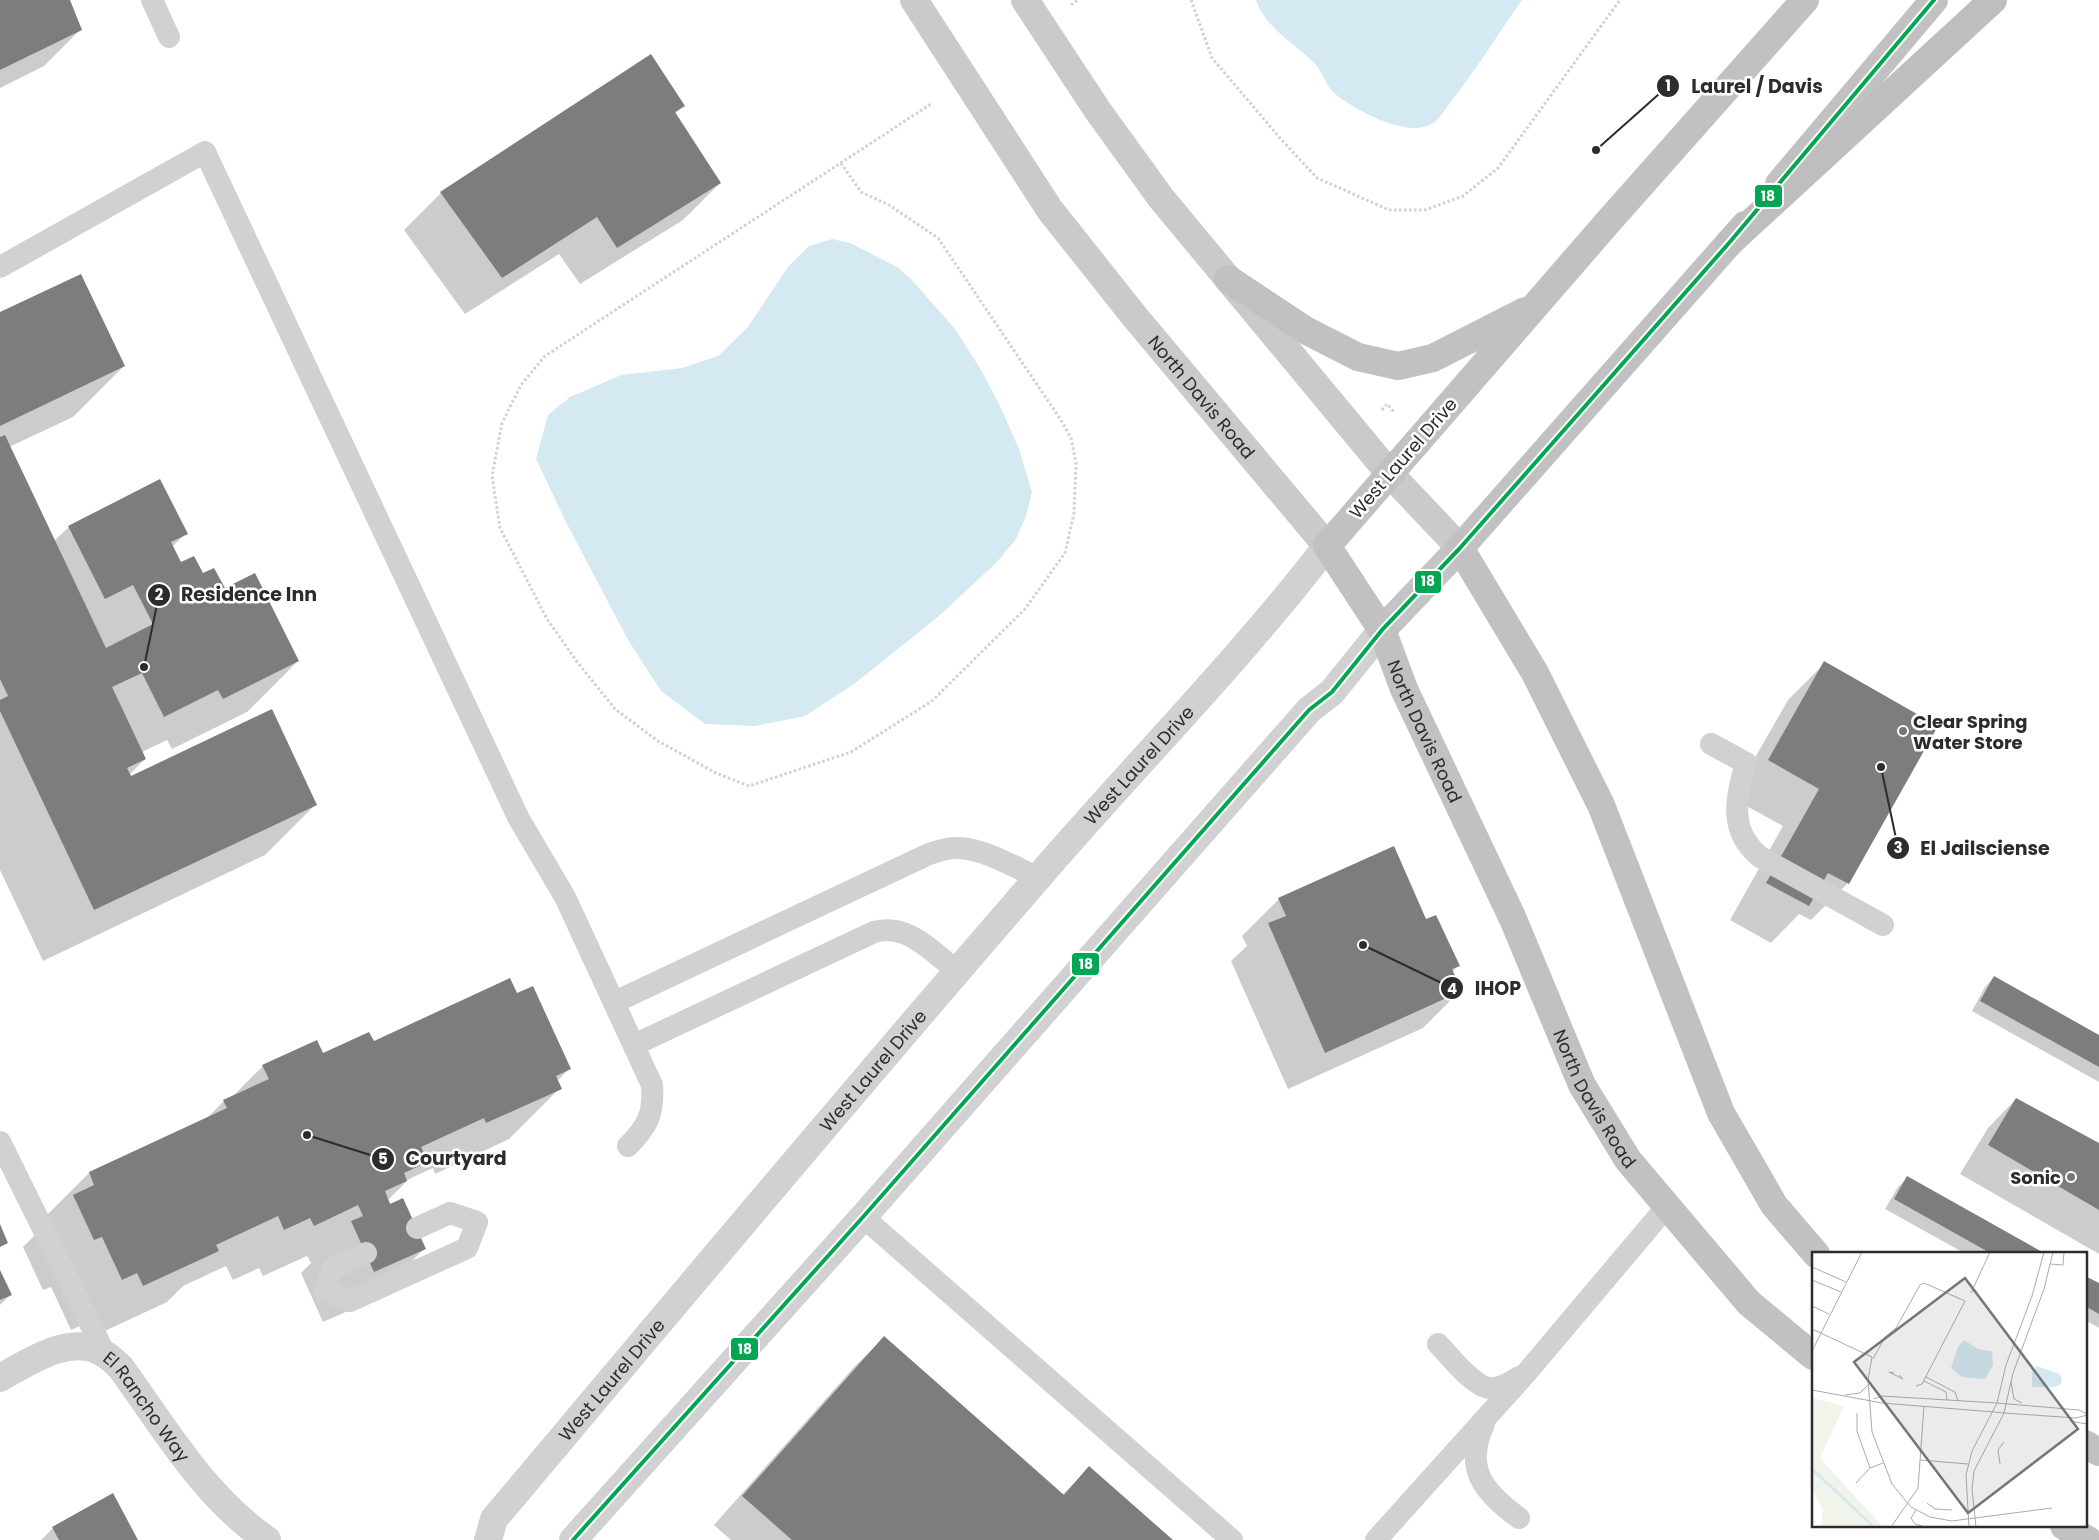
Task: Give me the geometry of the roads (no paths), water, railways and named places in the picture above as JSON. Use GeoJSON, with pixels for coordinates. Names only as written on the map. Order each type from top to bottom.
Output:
{"type":"FeatureCollection","features":[{"type":"Feature","properties":{"kind":"highway","name":"West Laurel Drive"},"geometry":{"type":"LineString","coordinates":[[1327,546],[1608,222],[1805,0]]}},
{"type":"Feature","properties":{"kind":"highway"},"geometry":{"type":"LineString","coordinates":[[1814,1252],[1774,1205],[1721,1113],[1601,805],[1535,672],[1460,548],[1729,243],[1934,0]]}},
{"type":"Feature","properties":{"kind":"highway"},"geometry":{"type":"LineString","coordinates":[[1729,243],[1993,0]]}},
{"type":"Feature","properties":{"kind":"highway"},"geometry":{"type":"LineString","coordinates":[[1228,279],[1305,330],[1358,357],[1398,366],[1433,358],[1537,304]]}},
{"type":"Feature","properties":{"kind":"highway","name":"North Davis Road"},"geometry":{"type":"LineString","coordinates":[[1327,546],[1382,630],[1404,689],[1513,919],[1582,1085],[1628,1160],[1749,1303],[1812,1355]]}},
{"type":"Feature","properties":{"kind":"highway"},"geometry":{"type":"LineString","coordinates":[[2086,1445],[2099,1452]]}},
{"type":"Feature","properties":{"kind":"highway"},"geometry":{"type":"LineString","coordinates":[[2067,1528],[2088,1540]]}},
{"type":"Feature","properties":{"kind":"main road","name":"North Davis Road"},"geometry":{"type":"LineString","coordinates":[[914,0],[1050,210],[1135,317],[1327,546]]}},
{"type":"Feature","properties":{"kind":"main road"},"geometry":{"type":"LineString","coordinates":[[1025,0],[1098,111],[1162,198],[1390,474],[1460,548],[1382,630]]}},
{"type":"Feature","properties":{"kind":"street","name":"West Laurel Drive"},"geometry":{"type":"LineString","coordinates":[[488,1540],[494,1519],[789,1167],[1038,878],[1282,604],[1327,546]]}},
{"type":"Feature","properties":{"kind":"street"},"geometry":{"type":"LineString","coordinates":[[573,1540],[863,1217],[1309,710],[1332,692],[1382,630]]}},
{"type":"Feature","properties":{"kind":"street","name":"El Rancho Way"},"geometry":{"type":"LineString","coordinates":[[0,1378],[48,1353],[65,1348],[94,1348],[106,1354],[121,1368],[154,1418],[217,1499],[262,1537]]}},
{"type":"Feature","properties":{"kind":"lane"},"geometry":{"type":"LineString","coordinates":[[152,0],[169,37]]}},
{"type":"Feature","properties":{"kind":"lane"},"geometry":{"type":"LineString","coordinates":[[0,267],[205,152],[520,819],[565,897],[652,1085],[653,1098],[649,1120],[643,1130],[628,1146]]}},
{"type":"Feature","properties":{"kind":"lane"},"geometry":{"type":"LineString","coordinates":[[1710,744],[1746,763],[1737,798],[1738,823],[1746,842],[1752,850],[1760,857],[1883,925]]}},
{"type":"Feature","properties":{"kind":"lane"},"geometry":{"type":"LineString","coordinates":[[615,1002],[929,854],[946,849],[970,850],[993,857],[1038,878]]}},
{"type":"Feature","properties":{"kind":"lane"},"geometry":{"type":"LineString","coordinates":[[634,1045],[874,932],[887,929],[900,930],[913,937],[958,972]]}},
{"type":"Feature","properties":{"kind":"lane"},"geometry":{"type":"LineString","coordinates":[[0,1142],[106,1354]]}},
{"type":"Feature","properties":{"kind":"lane"},"geometry":{"type":"LineString","coordinates":[[1376,1540],[1528,1371],[1668,1206]]}},
{"type":"Feature","properties":{"kind":"lane"},"geometry":{"type":"LineString","coordinates":[[366,1253],[334,1267],[324,1290],[350,1301],[467,1248],[477,1222],[450,1213],[417,1228]]}},
{"type":"Feature","properties":{"kind":"lane"},"geometry":{"type":"LineString","coordinates":[[863,1217],[1232,1540]]}},
{"type":"Feature","properties":{"kind":"lane"},"geometry":{"type":"LineString","coordinates":[[1438,1344],[1472,1379],[1483,1386],[1497,1388],[1528,1371]]}},
{"type":"Feature","properties":{"kind":"lane"},"geometry":{"type":"LineString","coordinates":[[1487,1416],[1476,1440],[1478,1472],[1484,1486],[1496,1501],[1519,1518]]}},
{"type":"Feature","properties":{"kind":"water"},"geometry":{"type":"Polygon","coordinates":[[[1256,0],[1522,0],[1469,78],[1436,121],[1423,127],[1410,128],[1367,114],[1333,92],[1317,66],[1267,20],[1256,0]]]}},
{"type":"Feature","properties":{"kind":"water"},"geometry":{"type":"Polygon","coordinates":[[[832,239],[850,243],[897,267],[910,278],[955,329],[980,368],[1001,408],[1019,449],[1032,492],[1026,516],[1016,539],[997,562],[939,616],[854,684],[805,716],[755,726],[705,724],[661,691],[628,640],[566,522],[536,459],[548,415],[570,397],[621,375],[682,368],[718,356],[748,327],[788,267],[809,246],[832,239]]]}},
{"type":"Feature","properties":{"kind":"place","name":"Laurel / Davis"},"geometry":{"type":"Point","coordinates":[1596,150]}},
{"type":"Feature","properties":{"kind":"place","name":"Residence Inn"},"geometry":{"type":"Point","coordinates":[144,667]}},
{"type":"Feature","properties":{"kind":"place","name":"Clear Spring Water Store"},"geometry":{"type":"Point","coordinates":[1903,731]}},
{"type":"Feature","properties":{"kind":"place","name":"El Jailsciense"},"geometry":{"type":"Point","coordinates":[1881,767]}},
{"type":"Feature","properties":{"kind":"place","name":"IHOP"},"geometry":{"type":"Point","coordinates":[1363,945]}},
{"type":"Feature","properties":{"kind":"place","name":"Courtyard"},"geometry":{"type":"Point","coordinates":[307,1135]}},
{"type":"Feature","properties":{"kind":"place","name":"Sonic"},"geometry":{"type":"Point","coordinates":[2071,1177]}}]}
